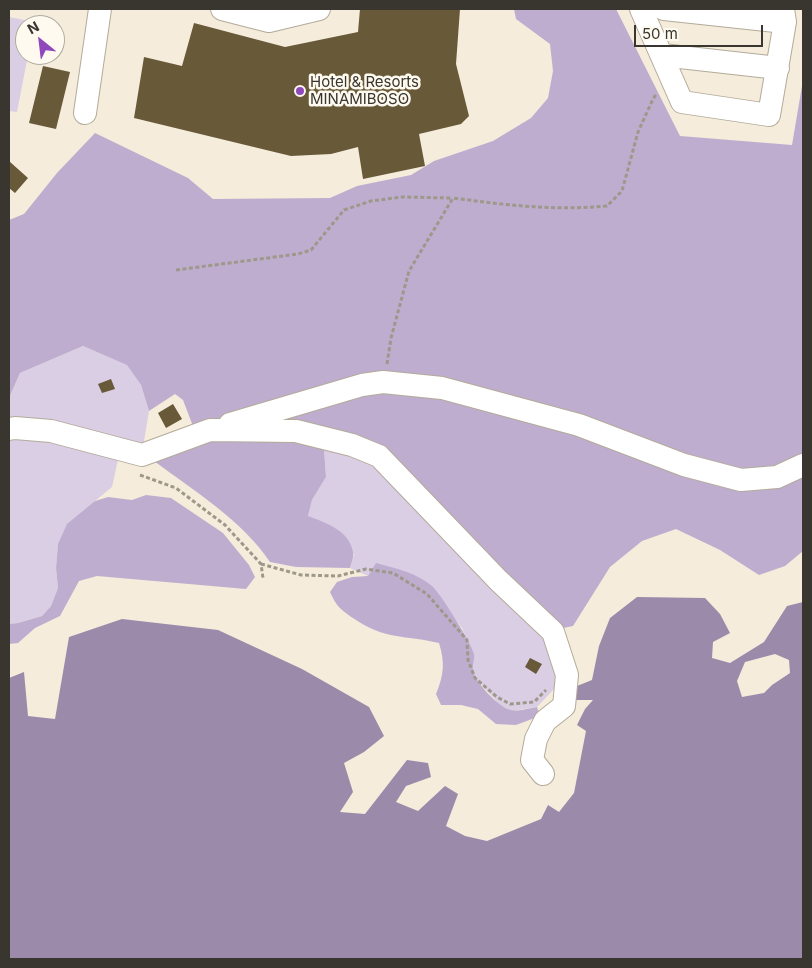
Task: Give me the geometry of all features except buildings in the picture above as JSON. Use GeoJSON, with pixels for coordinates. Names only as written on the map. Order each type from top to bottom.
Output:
{"type":"FeatureCollection","features":[{"type":"Feature","properties":{"kind":"street"},"geometry":{"type":"LineString","coordinates":[[85,113],[100,9]]}},
{"type":"Feature","properties":{"kind":"street"},"geometry":{"type":"LineString","coordinates":[[236,10],[269,21],[319,9]]}},
{"type":"Feature","properties":{"kind":"street"},"geometry":{"type":"LineString","coordinates":[[641,9],[682,102],[769,116],[778,68],[784,16],[664,9]]}},
{"type":"Feature","properties":{"kind":"street"},"geometry":{"type":"LineString","coordinates":[[662,54],[778,68]]}},
{"type":"Feature","properties":{"kind":"street"},"geometry":{"type":"LineString","coordinates":[[9,429],[51,431],[142,455],[210,430],[362,385],[383,382],[442,388],[579,425],[684,465],[741,480],[778,477],[803,465]]}},
{"type":"Feature","properties":{"kind":"street"},"geometry":{"type":"LineString","coordinates":[[210,430],[296,431],[352,445],[379,456],[498,580],[553,632],[567,675],[564,706],[545,722],[536,739],[532,760],[543,774]]}},
{"type":"Feature","properties":{"kind":"path"},"geometry":{"type":"LineString","coordinates":[[176,270],[298,254],[311,250],[344,210],[371,201],[402,197],[453,198],[526,207],[574,209],[608,206],[622,191],[638,132],[653,99],[662,88]]}},
{"type":"Feature","properties":{"kind":"path"},"geometry":{"type":"LineString","coordinates":[[383,382],[391,338],[409,271],[453,198]]}},
{"type":"Feature","properties":{"kind":"path"},"geometry":{"type":"LineString","coordinates":[[142,455],[135,474],[176,488],[226,525],[261,564],[302,575],[338,576],[366,569],[393,573],[427,594],[467,640],[468,660],[475,678],[497,697],[510,704],[534,702],[550,686]]}},
{"type":"Feature","properties":{"kind":"path"},"geometry":{"type":"LineString","coordinates":[[261,564],[263,578]]}},
{"type":"Feature","properties":{"kind":"shaded area"},"geometry":{"type":"Polygon","coordinates":[[[514,9],[616,9],[680,136],[792,145],[803,80],[803,551],[785,566],[759,575],[720,550],[676,529],[642,541],[610,567],[573,626],[563,628],[546,618],[403,470],[324,449],[326,477],[312,500],[308,516],[336,528],[347,538],[351,544],[352,560],[350,568],[296,567],[270,562],[259,547],[232,519],[154,461],[199,442],[183,400],[175,394],[149,411],[141,385],[127,365],[83,346],[20,373],[9,398],[9,220],[24,214],[57,173],[95,133],[188,178],[213,199],[330,198],[357,186],[411,175],[434,161],[493,141],[531,118],[548,98],[553,71],[550,44],[516,19],[514,9]]]}},
{"type":"Feature","properties":{"kind":"shaded area"},"geometry":{"type":"Polygon","coordinates":[[[9,17],[15,18],[15,65],[26,65],[17,112],[9,111],[9,17]]]}},
{"type":"Feature","properties":{"kind":"shaded area"},"geometry":{"type":"Polygon","coordinates":[[[83,346],[128,365],[141,385],[149,411],[143,447],[9,420],[9,398],[20,373],[83,346]]]}},
{"type":"Feature","properties":{"kind":"shaded area"},"geometry":{"type":"Polygon","coordinates":[[[341,432],[547,619],[559,676],[555,688],[537,707],[512,711],[500,705],[475,678],[472,668],[474,654],[462,628],[432,587],[368,576],[350,568],[354,554],[308,516],[312,500],[326,477],[324,449],[341,432]]]}},
{"type":"Feature","properties":{"kind":"shaded area"},"geometry":{"type":"Polygon","coordinates":[[[9,434],[119,455],[112,487],[95,501],[58,544],[56,568],[58,588],[51,606],[42,616],[9,624],[9,434]]]}},
{"type":"Feature","properties":{"kind":"shaded area"},"geometry":{"type":"Polygon","coordinates":[[[146,495],[171,498],[223,533],[249,565],[255,577],[246,589],[97,576],[79,581],[60,616],[35,628],[18,643],[9,644],[9,624],[42,616],[51,606],[58,588],[56,568],[58,544],[67,524],[95,501],[108,497],[132,500],[146,495]]]}},
{"type":"Feature","properties":{"kind":"shaded area"},"geometry":{"type":"Polygon","coordinates":[[[376,563],[413,574],[432,586],[449,608],[472,649],[474,656],[473,670],[482,687],[506,708],[517,711],[537,707],[540,716],[516,725],[496,724],[478,709],[461,705],[441,705],[436,694],[443,668],[439,643],[395,636],[364,625],[342,610],[330,592],[337,582],[352,577],[368,576],[376,563]]]}},
{"type":"Feature","properties":{"kind":"shaded area"},"geometry":{"type":"Polygon","coordinates":[[[637,597],[705,598],[720,614],[730,633],[713,642],[712,658],[730,663],[764,642],[787,606],[803,602],[803,959],[9,959],[9,678],[24,672],[28,716],[55,719],[69,637],[122,619],[218,630],[302,669],[369,707],[384,736],[364,752],[344,763],[353,792],[340,812],[365,814],[407,760],[428,763],[431,777],[406,786],[396,802],[418,811],[445,786],[458,794],[446,826],[465,836],[487,841],[541,819],[548,805],[559,812],[574,793],[586,731],[577,725],[585,709],[593,700],[574,700],[577,686],[592,680],[599,646],[610,618],[637,597]],[[775,654],[745,662],[737,681],[742,697],[764,693],[790,673],[789,660],[775,654]]]}},
{"type":"Feature","properties":{"kind":"place","name":"Hotel & Resorts MINAMIBOSO"},"geometry":{"type":"Point","coordinates":[300,91]}}]}
